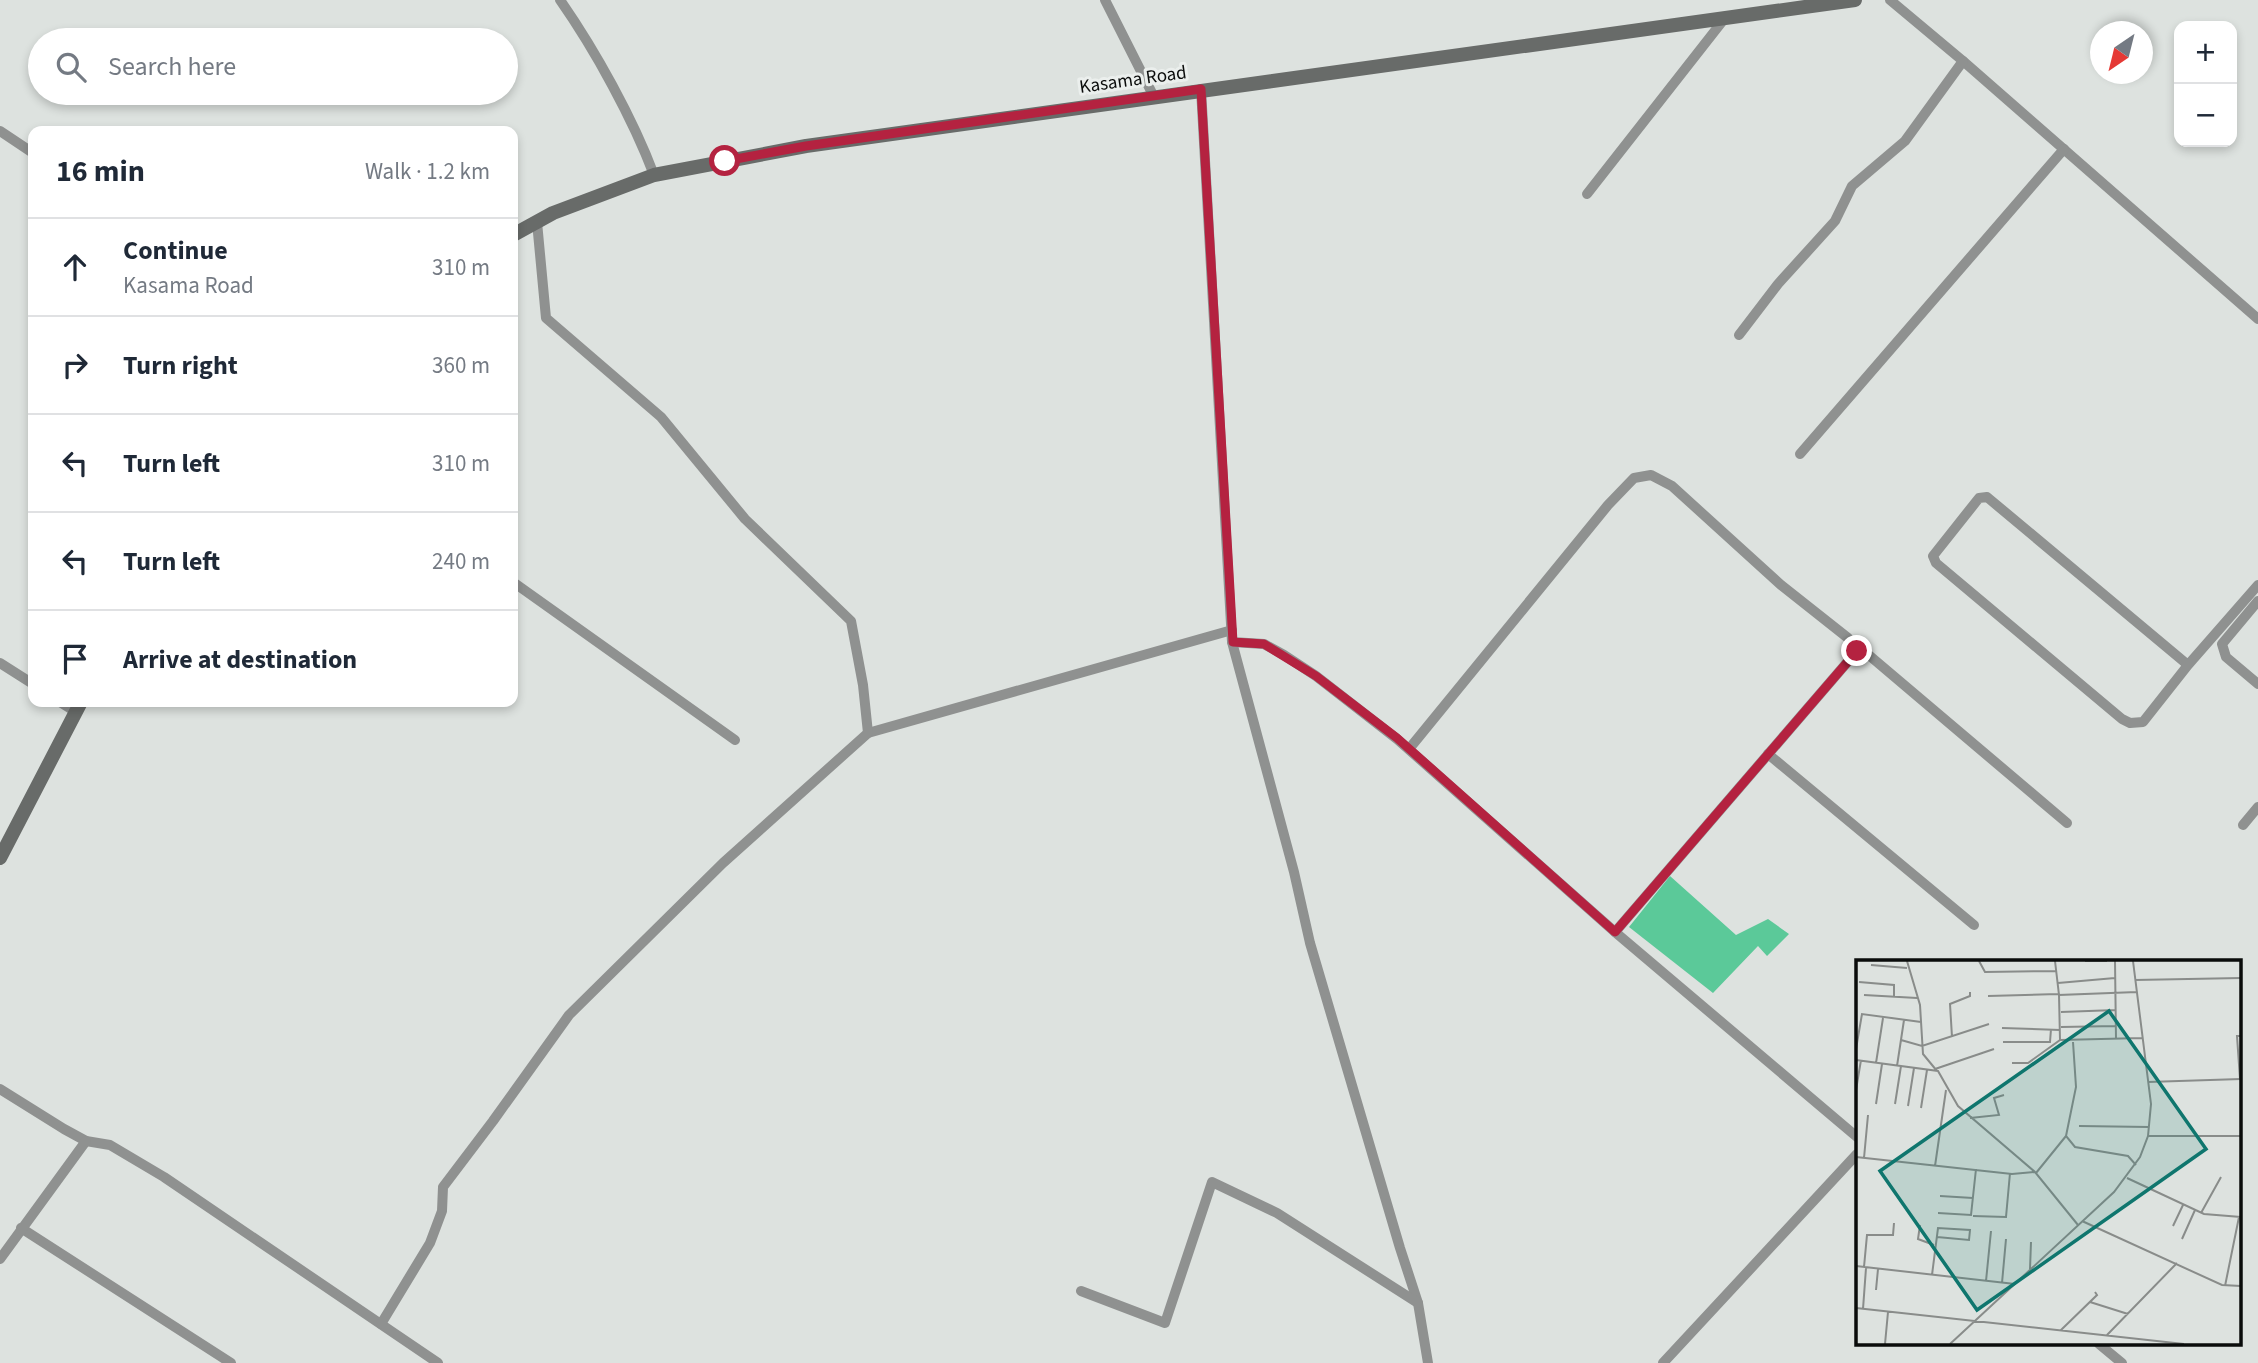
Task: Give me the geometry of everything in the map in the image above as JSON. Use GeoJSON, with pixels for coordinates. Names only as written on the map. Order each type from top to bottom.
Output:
{"type":"FeatureCollection","features":[{"type":"Feature","properties":{"kind":"street"},"geometry":{"type":"LineString","coordinates":[[560,0],[578,26],[632,125],[654,175]]}},
{"type":"Feature","properties":{"kind":"street"},"geometry":{"type":"LineString","coordinates":[[1105,0],[1154,97]]}},
{"type":"Feature","properties":{"kind":"street","name":"Kasama Road"},"geometry":{"type":"LineString","coordinates":[[518,232],[614,188],[654,175],[806,146],[1855,0]]}},
{"type":"Feature","properties":{"kind":"street"},"geometry":{"type":"LineString","coordinates":[[1890,0],[2258,319]]}},
{"type":"Feature","properties":{"kind":"street"},"geometry":{"type":"LineString","coordinates":[[1587,194],[1725,18]]}},
{"type":"Feature","properties":{"kind":"street"},"geometry":{"type":"LineString","coordinates":[[1739,335],[1778,284],[1835,221],[1852,186],[1905,141],[1963,61]]}},
{"type":"Feature","properties":{"kind":"street"},"geometry":{"type":"LineString","coordinates":[[1201,89],[1232,636],[1310,943],[1418,1303],[1428,1363]]}},
{"type":"Feature","properties":{"kind":"street"},"geometry":{"type":"LineString","coordinates":[[0,131],[28,150]]}},
{"type":"Feature","properties":{"kind":"street"},"geometry":{"type":"LineString","coordinates":[[1800,454],[2064,149]]}},
{"type":"Feature","properties":{"kind":"street"},"geometry":{"type":"LineString","coordinates":[[537,222],[546,318],[662,417],[745,519],[851,621],[863,685],[868,733]]}},
{"type":"Feature","properties":{"kind":"street"},"geometry":{"type":"LineString","coordinates":[[1409,749],[1608,505],[1634,478],[1651,475],[1672,486],[1781,585],[1848,638]]}},
{"type":"Feature","properties":{"kind":"street"},"geometry":{"type":"LineString","coordinates":[[2188,665],[1987,497],[1979,498],[1933,556],[1936,563],[2130,723],[2143,722],[2188,665],[2258,585]]}},
{"type":"Feature","properties":{"kind":"street"},"geometry":{"type":"LineString","coordinates":[[518,586],[735,740]]}},
{"type":"Feature","properties":{"kind":"street"},"geometry":{"type":"LineString","coordinates":[[2258,601],[2222,644],[2226,657],[2258,684]]}},
{"type":"Feature","properties":{"kind":"street"},"geometry":{"type":"LineString","coordinates":[[381,1324],[430,1243],[442,1211],[443,1187],[494,1121],[569,1014],[723,863],[868,733],[1232,636],[1264,644],[1284,655],[1316,676],[1409,749],[1615,932],[1856,1136]]}},
{"type":"Feature","properties":{"kind":"street"},"geometry":{"type":"LineString","coordinates":[[1615,932],[1857,651],[1864,652],[2067,823]]}},
{"type":"Feature","properties":{"kind":"street"},"geometry":{"type":"LineString","coordinates":[[0,663],[28,681]]}},
{"type":"Feature","properties":{"kind":"street"},"geometry":{"type":"LineString","coordinates":[[0,858],[78,707]]}},
{"type":"Feature","properties":{"kind":"street"},"geometry":{"type":"LineString","coordinates":[[1768,754],[1974,925]]}},
{"type":"Feature","properties":{"kind":"street"},"geometry":{"type":"LineString","coordinates":[[2243,825],[2258,807]]}},
{"type":"Feature","properties":{"kind":"street"},"geometry":{"type":"LineString","coordinates":[[0,1088],[86,1141],[110,1145],[164,1177],[438,1363]]}},
{"type":"Feature","properties":{"kind":"street"},"geometry":{"type":"LineString","coordinates":[[0,1259],[86,1141]]}},
{"type":"Feature","properties":{"kind":"street"},"geometry":{"type":"LineString","coordinates":[[1663,1363],[1856,1155]]}},
{"type":"Feature","properties":{"kind":"street"},"geometry":{"type":"LineString","coordinates":[[1081,1291],[1164,1323],[1212,1182],[1277,1213],[1418,1303]]}},
{"type":"Feature","properties":{"kind":"street"},"geometry":{"type":"LineString","coordinates":[[21,1228],[231,1363]]}},
{"type":"Feature","properties":{"kind":"street"},"geometry":{"type":"LineString","coordinates":[[2101,1346],[2122,1363]]}},
{"type":"Feature","properties":{"kind":"green space"},"geometry":{"type":"Polygon","coordinates":[[[1670,876],[1736,935],[1768,919],[1789,934],[1767,956],[1758,946],[1713,993],[1629,927],[1670,876]]]}},
{"type":"Feature","properties":{"kind":"route"},"geometry":{"type":"LineString","coordinates":[[725,161],[806,146],[1201,89],[1233,642],[1264,644],[1316,676],[1397,738],[1615,932],[1857,651]]}}]}
